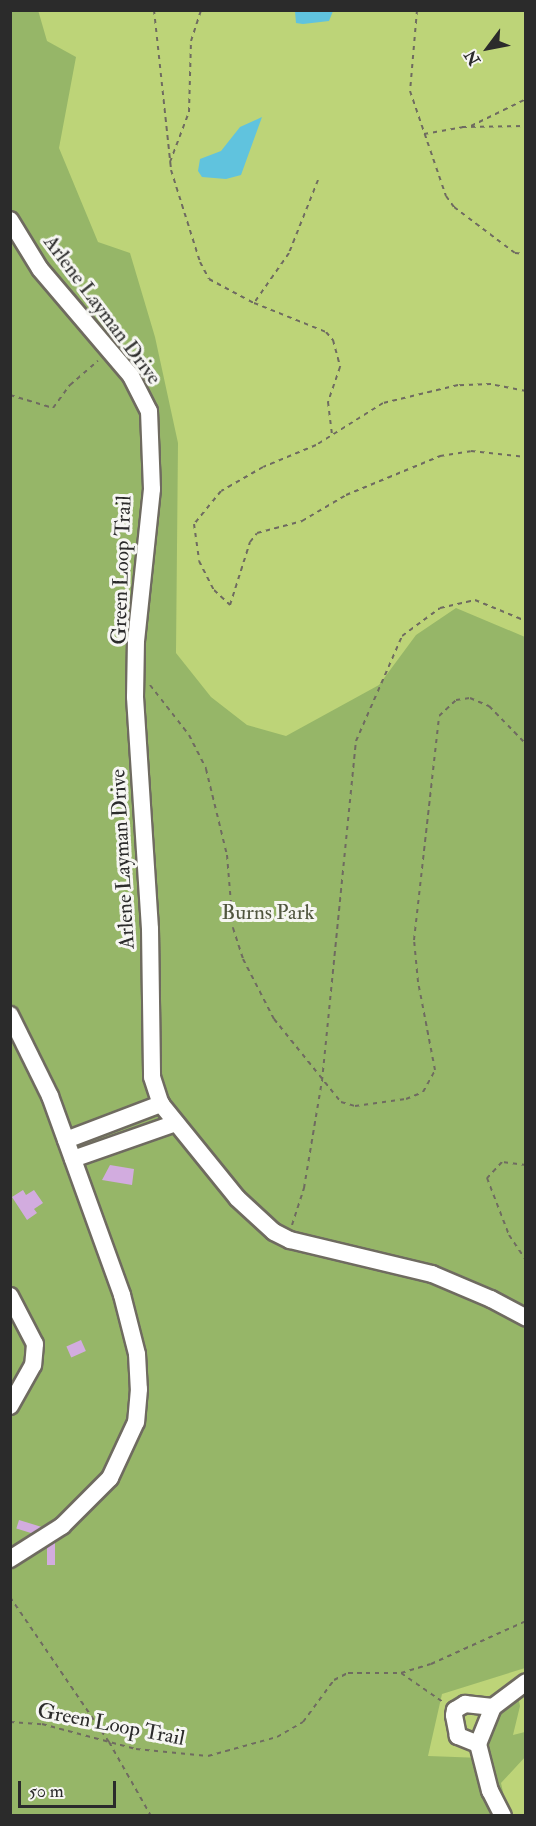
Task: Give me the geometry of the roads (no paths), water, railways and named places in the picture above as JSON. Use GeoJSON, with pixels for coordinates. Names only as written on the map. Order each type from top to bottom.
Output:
{"type":"FeatureCollection","features":[{"type":"Feature","properties":{"kind":"street","name":"Arlene Layman Drive"},"geometry":{"type":"LineString","coordinates":[[10,220],[40,269],[131,376],[149,411],[151,508],[135,662],[150,929],[152,1077],[161,1104],[237,1198],[274,1232],[287,1238],[432,1274],[491,1299],[525,1318]]}},
{"type":"Feature","properties":{"kind":"street"},"geometry":{"type":"LineString","coordinates":[[10,1015],[50,1096],[122,1295],[137,1354],[136,1422],[110,1478],[62,1526],[10,1559]]}},
{"type":"Feature","properties":{"kind":"street"},"geometry":{"type":"LineString","coordinates":[[66,1140],[161,1104]]}},
{"type":"Feature","properties":{"kind":"street"},"geometry":{"type":"LineString","coordinates":[[73,1159],[176,1123]]}},
{"type":"Feature","properties":{"kind":"street"},"geometry":{"type":"LineString","coordinates":[[10,1296],[35,1344],[33,1365],[10,1406]]}},
{"type":"Feature","properties":{"kind":"street"},"geometry":{"type":"LineString","coordinates":[[503,1815],[490,1791],[478,1744],[493,1707],[525,1682]]}},
{"type":"Feature","properties":{"kind":"street"},"geometry":{"type":"LineString","coordinates":[[478,1744],[458,1736],[454,1710],[465,1704],[493,1707]]}},
{"type":"Feature","properties":{"kind":"water"},"geometry":{"type":"Polygon","coordinates":[[[333,10],[329,21],[303,24],[296,23],[295,11],[333,10]]]}},
{"type":"Feature","properties":{"kind":"water"},"geometry":{"type":"Polygon","coordinates":[[[262,117],[241,175],[226,179],[202,177],[198,171],[200,159],[221,151],[240,127],[262,117]]]}},
{"type":"Feature","properties":{"kind":"park label","name":"Burns Park"},"geometry":{"type":"Point","coordinates":[268,913]}}]}
